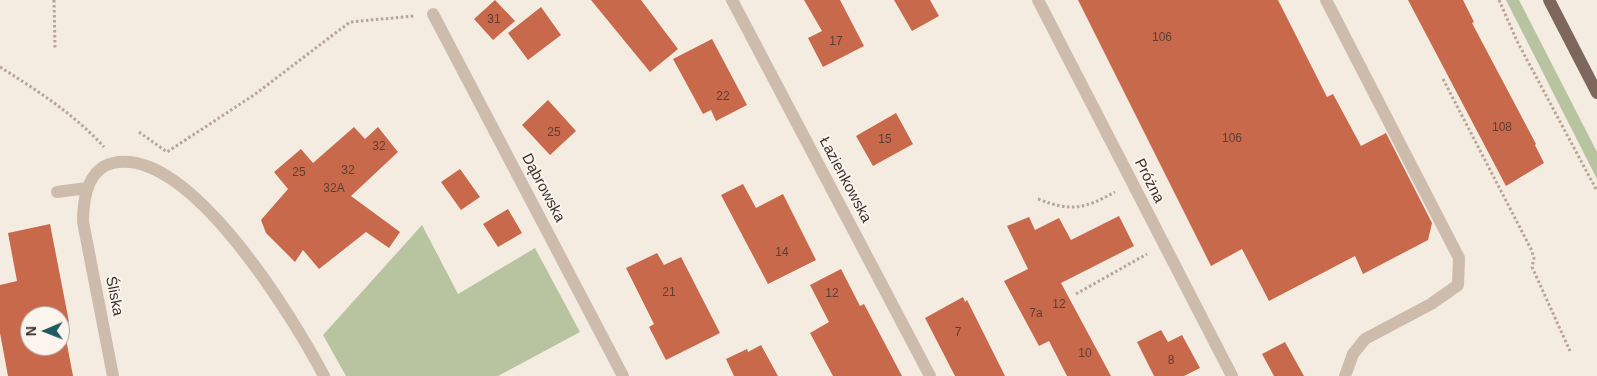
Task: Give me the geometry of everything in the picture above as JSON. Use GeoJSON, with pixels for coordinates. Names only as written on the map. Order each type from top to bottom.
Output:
{"type":"FeatureCollection","features":[{"type":"Feature","properties":{"kind":"main road"},"geometry":{"type":"LineString","coordinates":[[1549,0],[1597,93]]}},
{"type":"Feature","properties":{"kind":"street","name":"Łazienkowska"},"geometry":{"type":"LineString","coordinates":[[732,0],[930,376]]}},
{"type":"Feature","properties":{"kind":"street","name":"Próżna"},"geometry":{"type":"LineString","coordinates":[[1038,0],[1232,376]]}},
{"type":"Feature","properties":{"kind":"street"},"geometry":{"type":"LineString","coordinates":[[1326,0],[1459,258],[1458,285],[1431,304],[1365,339],[1353,354],[1345,376]]}},
{"type":"Feature","properties":{"kind":"street","name":"Dąbrowska"},"geometry":{"type":"LineString","coordinates":[[433,14],[623,376]]}},
{"type":"Feature","properties":{"kind":"street"},"geometry":{"type":"LineString","coordinates":[[57,192],[87,188],[97,173],[109,164],[118,162],[141,162],[183,188],[209,211],[256,268],[300,331],[324,376]]}},
{"type":"Feature","properties":{"kind":"street","name":"Śliska"},"geometry":{"type":"LineString","coordinates":[[87,188],[83,202],[82,222],[113,376]]}},
{"type":"Feature","properties":{"kind":"path"},"geometry":{"type":"LineString","coordinates":[[54,0],[56,49]]}},
{"type":"Feature","properties":{"kind":"path"},"geometry":{"type":"LineString","coordinates":[[1499,0],[1517,41],[1597,191]]}},
{"type":"Feature","properties":{"kind":"path"},"geometry":{"type":"LineString","coordinates":[[139,132],[167,152],[254,95],[350,22],[433,14]]}},
{"type":"Feature","properties":{"kind":"path"},"geometry":{"type":"LineString","coordinates":[[0,68],[50,98],[88,129],[118,162]]}},
{"type":"Feature","properties":{"kind":"path"},"geometry":{"type":"LineString","coordinates":[[1443,78],[1531,250],[1534,258],[1532,267],[1570,352]]}},
{"type":"Feature","properties":{"kind":"path"},"geometry":{"type":"LineString","coordinates":[[1038,199],[1060,208],[1082,207],[1132,182]]}},
{"type":"Feature","properties":{"kind":"path"},"geometry":{"type":"LineString","coordinates":[[1076,294],[1164,244]]}},
{"type":"Feature","properties":{"kind":"green space"},"geometry":{"type":"Polygon","coordinates":[[[1506,0],[1519,0],[1597,152],[1597,179],[1506,0]]]}},
{"type":"Feature","properties":{"kind":"green space"},"geometry":{"type":"Polygon","coordinates":[[[422,225],[458,294],[535,248],[580,332],[498,376],[346,376],[323,335],[422,225]]]}},
{"type":"Feature","properties":{"kind":"building"},"geometry":{"type":"Polygon","coordinates":[[[495,0],[515,21],[493,40],[474,19],[495,0]]]}},
{"type":"Feature","properties":{"kind":"building"},"geometry":{"type":"Polygon","coordinates":[[[591,0],[641,0],[678,49],[650,72],[591,0]]]}},
{"type":"Feature","properties":{"kind":"building"},"geometry":{"type":"Polygon","coordinates":[[[804,0],[840,0],[864,46],[823,67],[808,38],[822,31],[804,0]]]}},
{"type":"Feature","properties":{"kind":"building"},"geometry":{"type":"Polygon","coordinates":[[[894,0],[930,0],[939,16],[912,31],[894,0]]]}},
{"type":"Feature","properties":{"kind":"building"},"geometry":{"type":"Polygon","coordinates":[[[1078,0],[1278,0],[1327,97],[1333,94],[1361,146],[1386,133],[1432,223],[1428,240],[1363,274],[1355,256],[1269,301],[1242,249],[1211,266],[1078,0]]]}},
{"type":"Feature","properties":{"kind":"building"},"geometry":{"type":"Polygon","coordinates":[[[1408,0],[1463,0],[1474,22],[1472,23],[1536,144],[1544,163],[1506,186],[1408,0]]]}},
{"type":"Feature","properties":{"kind":"building"},"geometry":{"type":"Polygon","coordinates":[[[541,7],[561,35],[528,60],[508,33],[541,7]]]}},
{"type":"Feature","properties":{"kind":"building"},"geometry":{"type":"Polygon","coordinates":[[[712,39],[747,105],[716,121],[711,110],[703,114],[673,59],[712,39]]]}},
{"type":"Feature","properties":{"kind":"building"},"geometry":{"type":"Polygon","coordinates":[[[548,100],[576,131],[550,155],[522,125],[548,100]]]}},
{"type":"Feature","properties":{"kind":"building"},"geometry":{"type":"Polygon","coordinates":[[[896,113],[913,144],[873,166],[856,136],[896,113]]]}},
{"type":"Feature","properties":{"kind":"building"},"geometry":{"type":"Polygon","coordinates":[[[354,127],[365,139],[378,127],[398,152],[351,196],[400,232],[389,248],[366,232],[319,269],[303,250],[295,262],[266,233],[261,220],[288,189],[274,172],[301,149],[313,163],[354,127]]]}},
{"type":"Feature","properties":{"kind":"building"},"geometry":{"type":"Polygon","coordinates":[[[460,169],[480,197],[461,210],[441,182],[460,169]]]}},
{"type":"Feature","properties":{"kind":"building"},"geometry":{"type":"Polygon","coordinates":[[[743,184],[756,208],[783,194],[816,260],[768,284],[721,195],[743,184]]]}},
{"type":"Feature","properties":{"kind":"building"},"geometry":{"type":"Polygon","coordinates":[[[508,209],[522,233],[498,247],[483,224],[508,209]]]}},
{"type":"Feature","properties":{"kind":"building"},"geometry":{"type":"Polygon","coordinates":[[[1119,216],[1134,246],[1061,283],[1111,376],[1067,376],[1049,341],[1039,346],[1004,281],[1028,269],[1007,226],[1029,217],[1035,230],[1059,218],[1071,240],[1119,216]]]}},
{"type":"Feature","properties":{"kind":"building"},"geometry":{"type":"Polygon","coordinates":[[[50,224],[66,306],[20,306],[20,356],[69,356],[73,376],[8,376],[0,333],[0,285],[17,281],[8,233],[50,224]]]}},
{"type":"Feature","properties":{"kind":"building"},"geometry":{"type":"Polygon","coordinates":[[[657,253],[664,265],[681,257],[720,333],[666,360],[649,327],[654,324],[626,268],[657,253]]]}},
{"type":"Feature","properties":{"kind":"building"},"geometry":{"type":"Polygon","coordinates":[[[841,269],[860,306],[864,304],[902,376],[833,376],[810,333],[829,322],[810,285],[841,269]]]}},
{"type":"Feature","properties":{"kind":"building"},"geometry":{"type":"Polygon","coordinates":[[[963,297],[965,302],[967,300],[1005,376],[955,376],[925,318],[963,297]]]}},
{"type":"Feature","properties":{"kind":"building"},"geometry":{"type":"Polygon","coordinates":[[[1161,330],[1168,342],[1182,335],[1200,368],[1184,376],[1154,376],[1137,342],[1161,330]]]}},
{"type":"Feature","properties":{"kind":"building"},"geometry":{"type":"Polygon","coordinates":[[[1285,342],[1304,376],[1274,376],[1262,354],[1285,342]]]}},
{"type":"Feature","properties":{"kind":"building"},"geometry":{"type":"Polygon","coordinates":[[[761,345],[778,376],[734,376],[726,359],[747,349],[748,352],[761,345]]]}}]}
